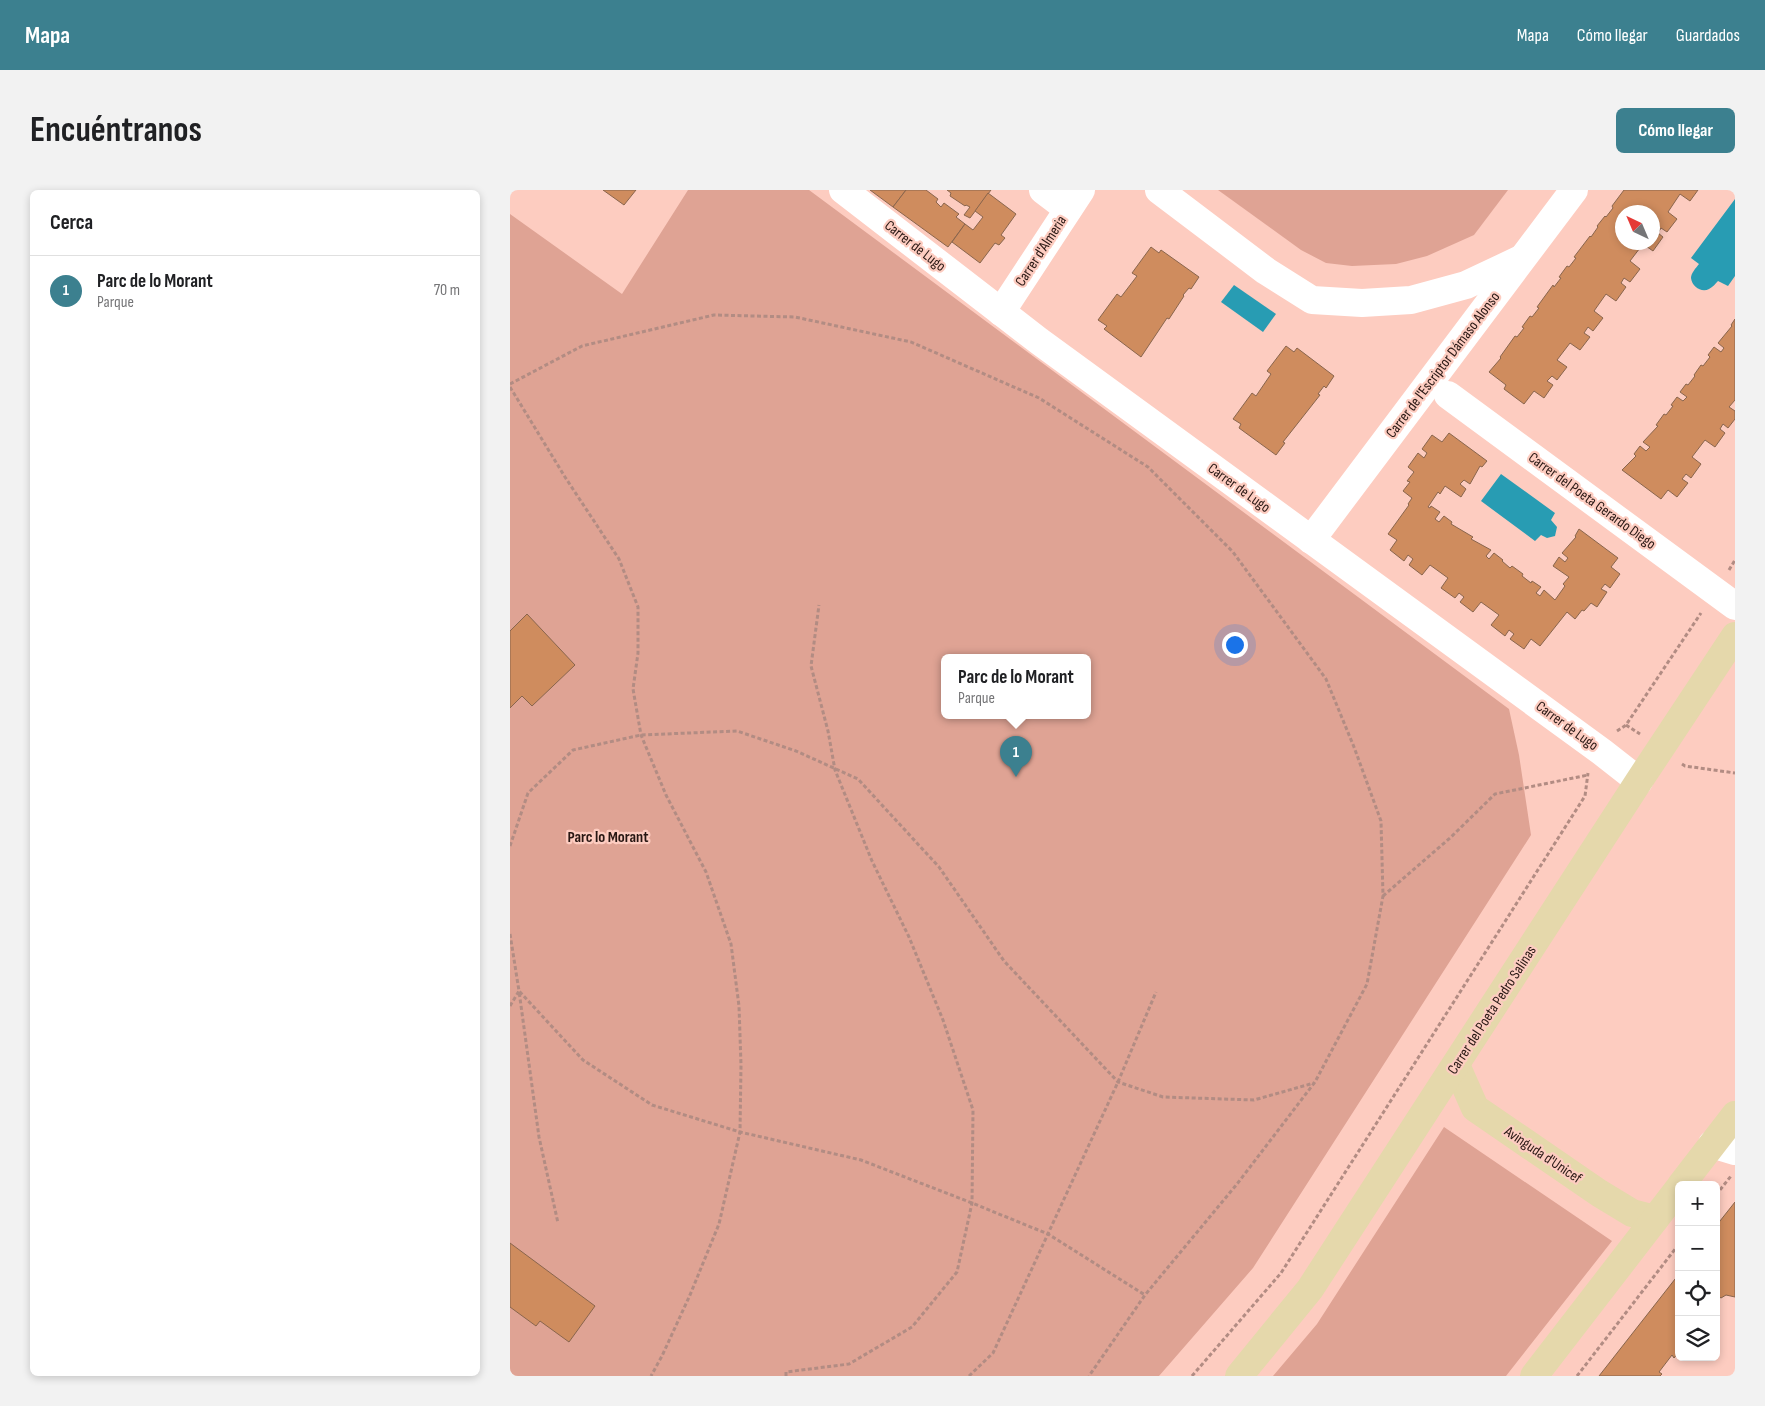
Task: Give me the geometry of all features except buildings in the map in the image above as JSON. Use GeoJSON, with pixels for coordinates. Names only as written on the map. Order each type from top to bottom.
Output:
{"type":"FeatureCollection","features":[{"type":"Feature","properties":{"kind":"main road","name":"Carrer del Poeta Pedro Salinas"},"geometry":{"type":"LineString","coordinates":[[1238,1376],[1310,1289],[1735,636]]}},
{"type":"Feature","properties":{"kind":"main road","name":"Avinguda d'Unicef"},"geometry":{"type":"LineString","coordinates":[[1456,1065],[1474,1108],[1598,1193],[1632,1213],[1655,1220]]}},
{"type":"Feature","properties":{"kind":"main road"},"geometry":{"type":"LineString","coordinates":[[1686,1181],[1723,1148],[1735,1114]]}},
{"type":"Feature","properties":{"kind":"main road"},"geometry":{"type":"LineString","coordinates":[[1534,1376],[1675,1193]]}},
{"type":"Feature","properties":{"kind":"street","name":"Carrer de Lugo"},"geometry":{"type":"LineString","coordinates":[[843,190],[1001,312],[1639,781]]}},
{"type":"Feature","properties":{"kind":"street"},"geometry":{"type":"LineString","coordinates":[[1043,190],[1075,199]]}},
{"type":"Feature","properties":{"kind":"street"},"geometry":{"type":"LineString","coordinates":[[1159,190],[1266,271],[1312,300],[1362,303],[1411,300],[1466,285],[1525,258]]}},
{"type":"Feature","properties":{"kind":"street","name":"Carrer de l'Escriptor Dámaso Alonso"},"geometry":{"type":"LineString","coordinates":[[1311,540],[1525,258],[1574,190]]}},
{"type":"Feature","properties":{"kind":"street","name":"Carrer d'Almeria"},"geometry":{"type":"LineString","coordinates":[[1001,312],[1075,199]]}},
{"type":"Feature","properties":{"kind":"street","name":"Carrer del Poeta Gerardo Diego"},"geometry":{"type":"LineString","coordinates":[[1448,395],[1725,599]]}},
{"type":"Feature","properties":{"kind":"path"},"geometry":{"type":"LineString","coordinates":[[651,1376],[686,1304],[719,1224],[740,1132],[741,1065],[739,1006],[731,944],[706,872],[666,795],[641,735],[633,689],[638,653],[638,607],[619,559],[565,477],[510,385],[582,346],[714,315],[795,317],[912,342],[1039,398],[1148,467],[1233,552],[1326,679],[1354,747],[1381,821],[1383,896],[1368,984],[1315,1082],[1237,1184],[1145,1294],[1089,1376]]}},
{"type":"Feature","properties":{"kind":"path"},"geometry":{"type":"LineString","coordinates":[[1192,1376],[1281,1273],[1585,796],[1590,767],[1618,730],[1626,725],[1725,599],[1735,560]]}},
{"type":"Feature","properties":{"kind":"path"},"geometry":{"type":"LineString","coordinates":[[786,1376],[786,1372],[849,1364],[912,1327],[957,1272],[972,1203],[973,1110],[943,1020],[909,937],[872,861],[835,770],[828,731],[811,666],[819,605]]}},
{"type":"Feature","properties":{"kind":"path"},"geometry":{"type":"LineString","coordinates":[[510,846],[528,794],[573,750],[641,735],[737,731],[796,751],[858,779],[939,867],[1004,960],[1118,1082],[1163,1096],[1254,1100],[1315,1082]]}},
{"type":"Feature","properties":{"kind":"path"},"geometry":{"type":"LineString","coordinates":[[1383,896],[1450,838],[1495,794],[1588,775]]}},
{"type":"Feature","properties":{"kind":"path"},"geometry":{"type":"LineString","coordinates":[[510,934],[538,1137],[558,1223]]}},
{"type":"Feature","properties":{"kind":"path"},"geometry":{"type":"LineString","coordinates":[[519,991],[582,1060],[652,1104],[740,1132],[861,1160],[1048,1234],[1145,1294]]}},
{"type":"Feature","properties":{"kind":"path"},"geometry":{"type":"LineString","coordinates":[[510,1006],[519,991]]}},
{"type":"Feature","properties":{"kind":"path"},"geometry":{"type":"LineString","coordinates":[[969,1376],[993,1353],[1118,1082],[1156,992]]}},
{"type":"Feature","properties":{"kind":"path"},"geometry":{"type":"LineString","coordinates":[[1720,1190],[1735,1170]]}},
{"type":"Feature","properties":{"kind":"path"},"geometry":{"type":"LineString","coordinates":[[1577,1376],[1675,1249]]}},
{"type":"Feature","properties":{"kind":"shaded area"},"geometry":{"type":"Polygon","coordinates":[[[688,190],[809,190],[1509,709],[1519,755],[1531,835],[1253,1268],[1159,1376],[510,1376],[510,214],[622,294],[688,190]]]}},
{"type":"Feature","properties":{"kind":"shaded area"},"geometry":{"type":"Polygon","coordinates":[[[1218,190],[1508,190],[1474,235],[1427,256],[1396,264],[1352,266],[1326,263],[1301,250],[1218,190]]]}},
{"type":"Feature","properties":{"kind":"shaded area"},"geometry":{"type":"Polygon","coordinates":[[[1444,1127],[1612,1241],[1506,1376],[1273,1376],[1317,1324],[1444,1127]]]}},
{"type":"Feature","properties":{"kind":"water"},"geometry":{"type":"Polygon","coordinates":[[[1735,199],[1735,276],[1728,286],[1718,281],[1709,289],[1700,290],[1693,284],[1691,278],[1699,264],[1691,258],[1735,199]]]}},
{"type":"Feature","properties":{"kind":"water"},"geometry":{"type":"Polygon","coordinates":[[[1234,285],[1276,314],[1263,332],[1221,302],[1234,285]]]}},
{"type":"Feature","properties":{"kind":"water"},"geometry":{"type":"Polygon","coordinates":[[[1501,474],[1555,513],[1551,520],[1557,527],[1555,536],[1547,538],[1541,535],[1535,541],[1481,501],[1501,474]]]}},
{"type":"Feature","properties":{"kind":"place","name":"Parc de lo Morant"},"geometry":{"type":"Point","coordinates":[1016,777]}},
{"type":"Feature","properties":{"kind":"district","name":"Parc lo Morant"},"geometry":{"type":"Point","coordinates":[608,837]}}]}
